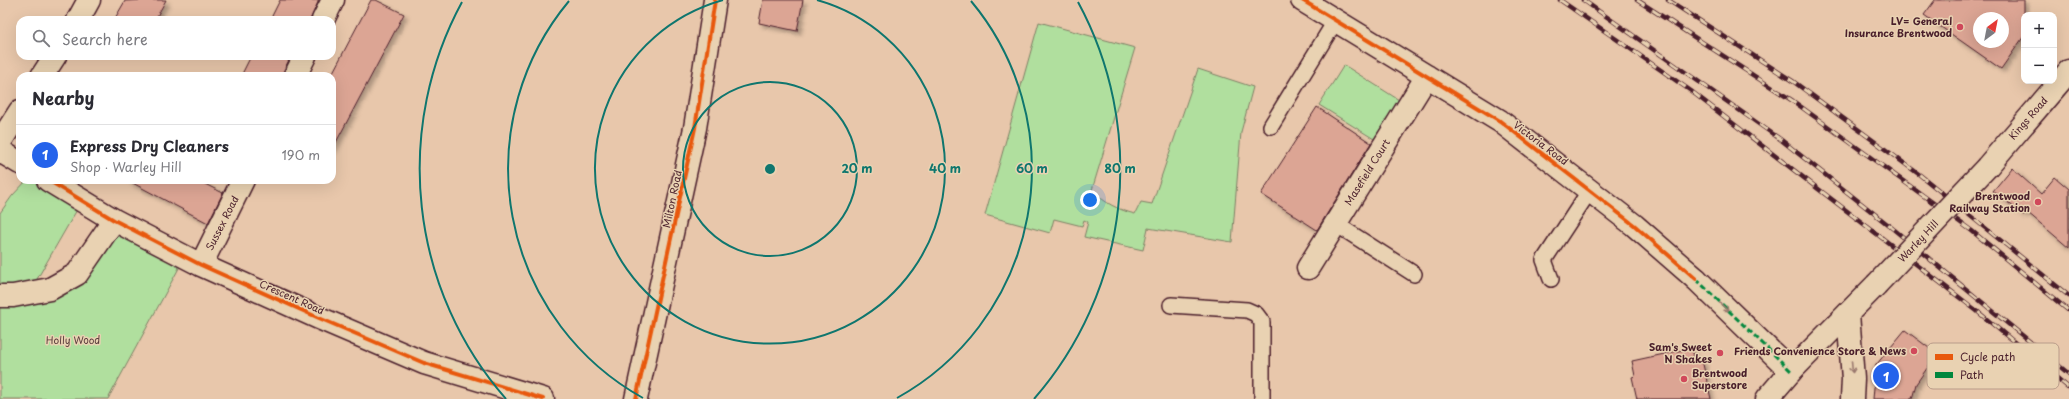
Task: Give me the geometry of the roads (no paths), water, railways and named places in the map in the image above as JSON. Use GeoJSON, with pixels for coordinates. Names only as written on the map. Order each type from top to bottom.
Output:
{"type":"FeatureCollection","features":[{"type":"Feature","properties":{"kind":"street"},"geometry":{"type":"LineString","coordinates":[[80,16],[89,0]]}},
{"type":"Feature","properties":{"kind":"street"},"geometry":{"type":"LineString","coordinates":[[325,16],[333,0]]}},
{"type":"Feature","properties":{"kind":"street","name":"Milton Road"},"geometry":{"type":"LineString","coordinates":[[636,399],[695,128],[714,0]]}},
{"type":"Feature","properties":{"kind":"street","name":"Victoria Road"},"geometry":{"type":"LineString","coordinates":[[1302,0],[1500,121],[1634,225],[1696,279],[1791,371]]}},
{"type":"Feature","properties":{"kind":"street"},"geometry":{"type":"LineString","coordinates":[[45,72],[52,60]]}},
{"type":"Feature","properties":{"kind":"street"},"geometry":{"type":"LineString","coordinates":[[297,72],[303,60]]}},
{"type":"Feature","properties":{"kind":"street","name":"Kings Road"},"geometry":{"type":"LineString","coordinates":[[1986,166],[2069,71]]}},
{"type":"Feature","properties":{"kind":"street","name":"Masefield Court"},"geometry":{"type":"LineString","coordinates":[[1308,268],[1427,76]]}},
{"type":"Feature","properties":{"kind":"street"},"geometry":{"type":"LineString","coordinates":[[0,142],[16,117]]}},
{"type":"Feature","properties":{"kind":"street"},"geometry":{"type":"LineString","coordinates":[[0,151],[16,161]]}},
{"type":"Feature","properties":{"kind":"street","name":"Warley Hill"},"geometry":{"type":"LineString","coordinates":[[1767,399],[1791,371],[1876,285],[1986,166]]}},
{"type":"Feature","properties":{"kind":"street","name":"Crescent Road"},"geometry":{"type":"LineString","coordinates":[[55,184],[114,220],[201,265],[424,363],[543,399]]}},
{"type":"Feature","properties":{"kind":"street","name":"Sussex Road"},"geometry":{"type":"LineString","coordinates":[[201,265],[241,184]]}},
{"type":"Feature","properties":{"kind":"street"},"geometry":{"type":"LineString","coordinates":[[0,296],[13,296],[50,289],[76,274],[114,220]]}},
{"type":"Feature","properties":{"kind":"street"},"geometry":{"type":"LineString","coordinates":[[1848,314],[1853,379],[1852,399]]}},
{"type":"Feature","properties":{"kind":"lane"},"geometry":{"type":"LineString","coordinates":[[1271,126],[1336,20]]}},
{"type":"Feature","properties":{"kind":"lane"},"geometry":{"type":"LineString","coordinates":[[1551,279],[1544,260],[1590,190]]}},
{"type":"Feature","properties":{"kind":"lane"},"geometry":{"type":"LineString","coordinates":[[1336,224],[1414,274]]}},
{"type":"Feature","properties":{"kind":"lane"},"geometry":{"type":"LineString","coordinates":[[1171,305],[1247,310],[1256,314],[1262,322],[1262,399]]}},
{"type":"Feature","properties":{"kind":"railway"},"geometry":{"type":"LineString","coordinates":[[1560,0],[1691,91],[1977,311],[2015,343]]}},
{"type":"Feature","properties":{"kind":"railway"},"geometry":{"type":"LineString","coordinates":[[1583,0],[1780,139],[1886,223],[2031,343]]}},
{"type":"Feature","properties":{"kind":"railway"},"geometry":{"type":"LineString","coordinates":[[1637,0],[1793,101],[1972,231],[2069,311]]}},
{"type":"Feature","properties":{"kind":"railway"},"geometry":{"type":"LineString","coordinates":[[1668,0],[1794,82],[1920,175],[2069,296]]}},
{"type":"Feature","properties":{"kind":"railway"},"geometry":{"type":"LineString","coordinates":[[2059,366],[2069,374]]}},
{"type":"Feature","properties":{"kind":"railway"},"geometry":{"type":"LineString","coordinates":[[2059,380],[2069,388]]}},
{"type":"Feature","properties":{"kind":"place","name":"LV= General Insurance Brentwood"},"geometry":{"type":"Point","coordinates":[1960,27]}},
{"type":"Feature","properties":{"kind":"place","name":"Brentwood Railway Station"},"geometry":{"type":"Point","coordinates":[2038,202]}},
{"type":"Feature","properties":{"kind":"place","name":"Friends Convenience Store & News"},"geometry":{"type":"Point","coordinates":[1914,351]}},
{"type":"Feature","properties":{"kind":"place","name":"Sam's Sweet N Shakes"},"geometry":{"type":"Point","coordinates":[1720,353]}},
{"type":"Feature","properties":{"kind":"place","name":"Express Dry Cleaners"},"geometry":{"type":"Point","coordinates":[1886,376]}},
{"type":"Feature","properties":{"kind":"place","name":"Brentwood Superstore"},"geometry":{"type":"Point","coordinates":[1684,379]}},
{"type":"Feature","properties":{"kind":"park label","name":"Holly Wood"},"geometry":{"type":"Point","coordinates":[73,340]}}]}
